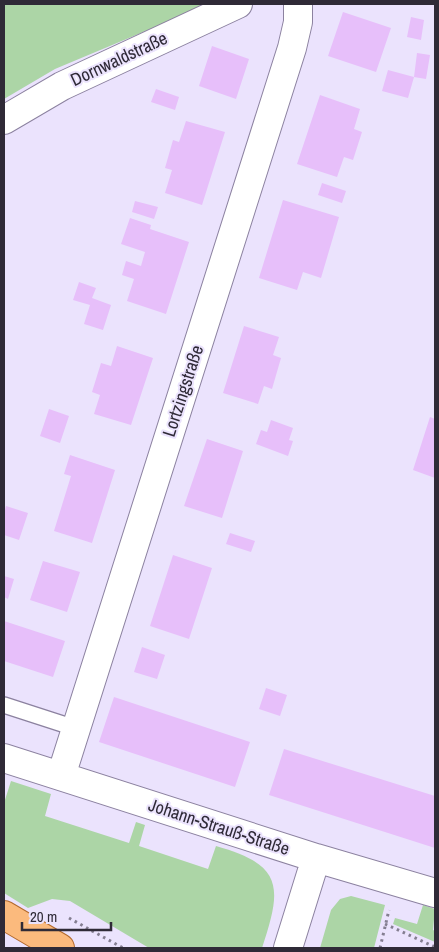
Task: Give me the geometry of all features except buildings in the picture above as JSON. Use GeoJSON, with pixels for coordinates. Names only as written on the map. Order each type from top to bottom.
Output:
{"type":"FeatureCollection","features":[{"type":"Feature","properties":{"kind":"main road"},"geometry":{"type":"LineString","coordinates":[[4,915],[60,948]]}},
{"type":"Feature","properties":{"kind":"street","name":"Dornwaldstraße"},"geometry":{"type":"LineString","coordinates":[[4,120],[62,86],[238,4]]}},
{"type":"Feature","properties":{"kind":"street","name":"Lortzingstraße"},"geometry":{"type":"LineString","coordinates":[[61,776],[292,48],[298,22],[298,4]]}},
{"type":"Feature","properties":{"kind":"street","name":"Johann-Strauß-Straße"},"geometry":{"type":"LineString","coordinates":[[4,758],[316,858],[435,893]]}},
{"type":"Feature","properties":{"kind":"street"},"geometry":{"type":"LineString","coordinates":[[288,948],[316,858]]}},
{"type":"Feature","properties":{"kind":"lane"},"geometry":{"type":"LineString","coordinates":[[4,704],[76,728]]}},
{"type":"Feature","properties":{"kind":"path"},"geometry":{"type":"LineString","coordinates":[[385,924],[435,947]]}},
{"type":"Feature","properties":{"kind":"path"},"geometry":{"type":"LineString","coordinates":[[380,948],[383,933]]}},
{"type":"Feature","properties":{"kind":"green space"},"geometry":{"type":"Polygon","coordinates":[[[4,4],[210,4],[55,69],[4,99],[4,4]]]}},
{"type":"Feature","properties":{"kind":"green space"},"geometry":{"type":"Polygon","coordinates":[[[11,781],[51,794],[45,816],[129,843],[136,822],[145,825],[139,846],[208,869],[216,846],[238,853],[255,862],[266,871],[272,882],[274,894],[269,927],[262,948],[149,948],[70,901],[52,899],[28,908],[4,893],[4,803],[11,781]]]}},
{"type":"Feature","properties":{"kind":"green space"},"geometry":{"type":"Polygon","coordinates":[[[351,896],[385,905],[374,948],[320,948],[331,910],[340,899],[351,896]]]}},
{"type":"Feature","properties":{"kind":"green space"},"geometry":{"type":"Polygon","coordinates":[[[423,905],[435,909],[433,930],[435,931],[435,942],[393,924],[395,918],[417,924],[423,905]]]}}]}
